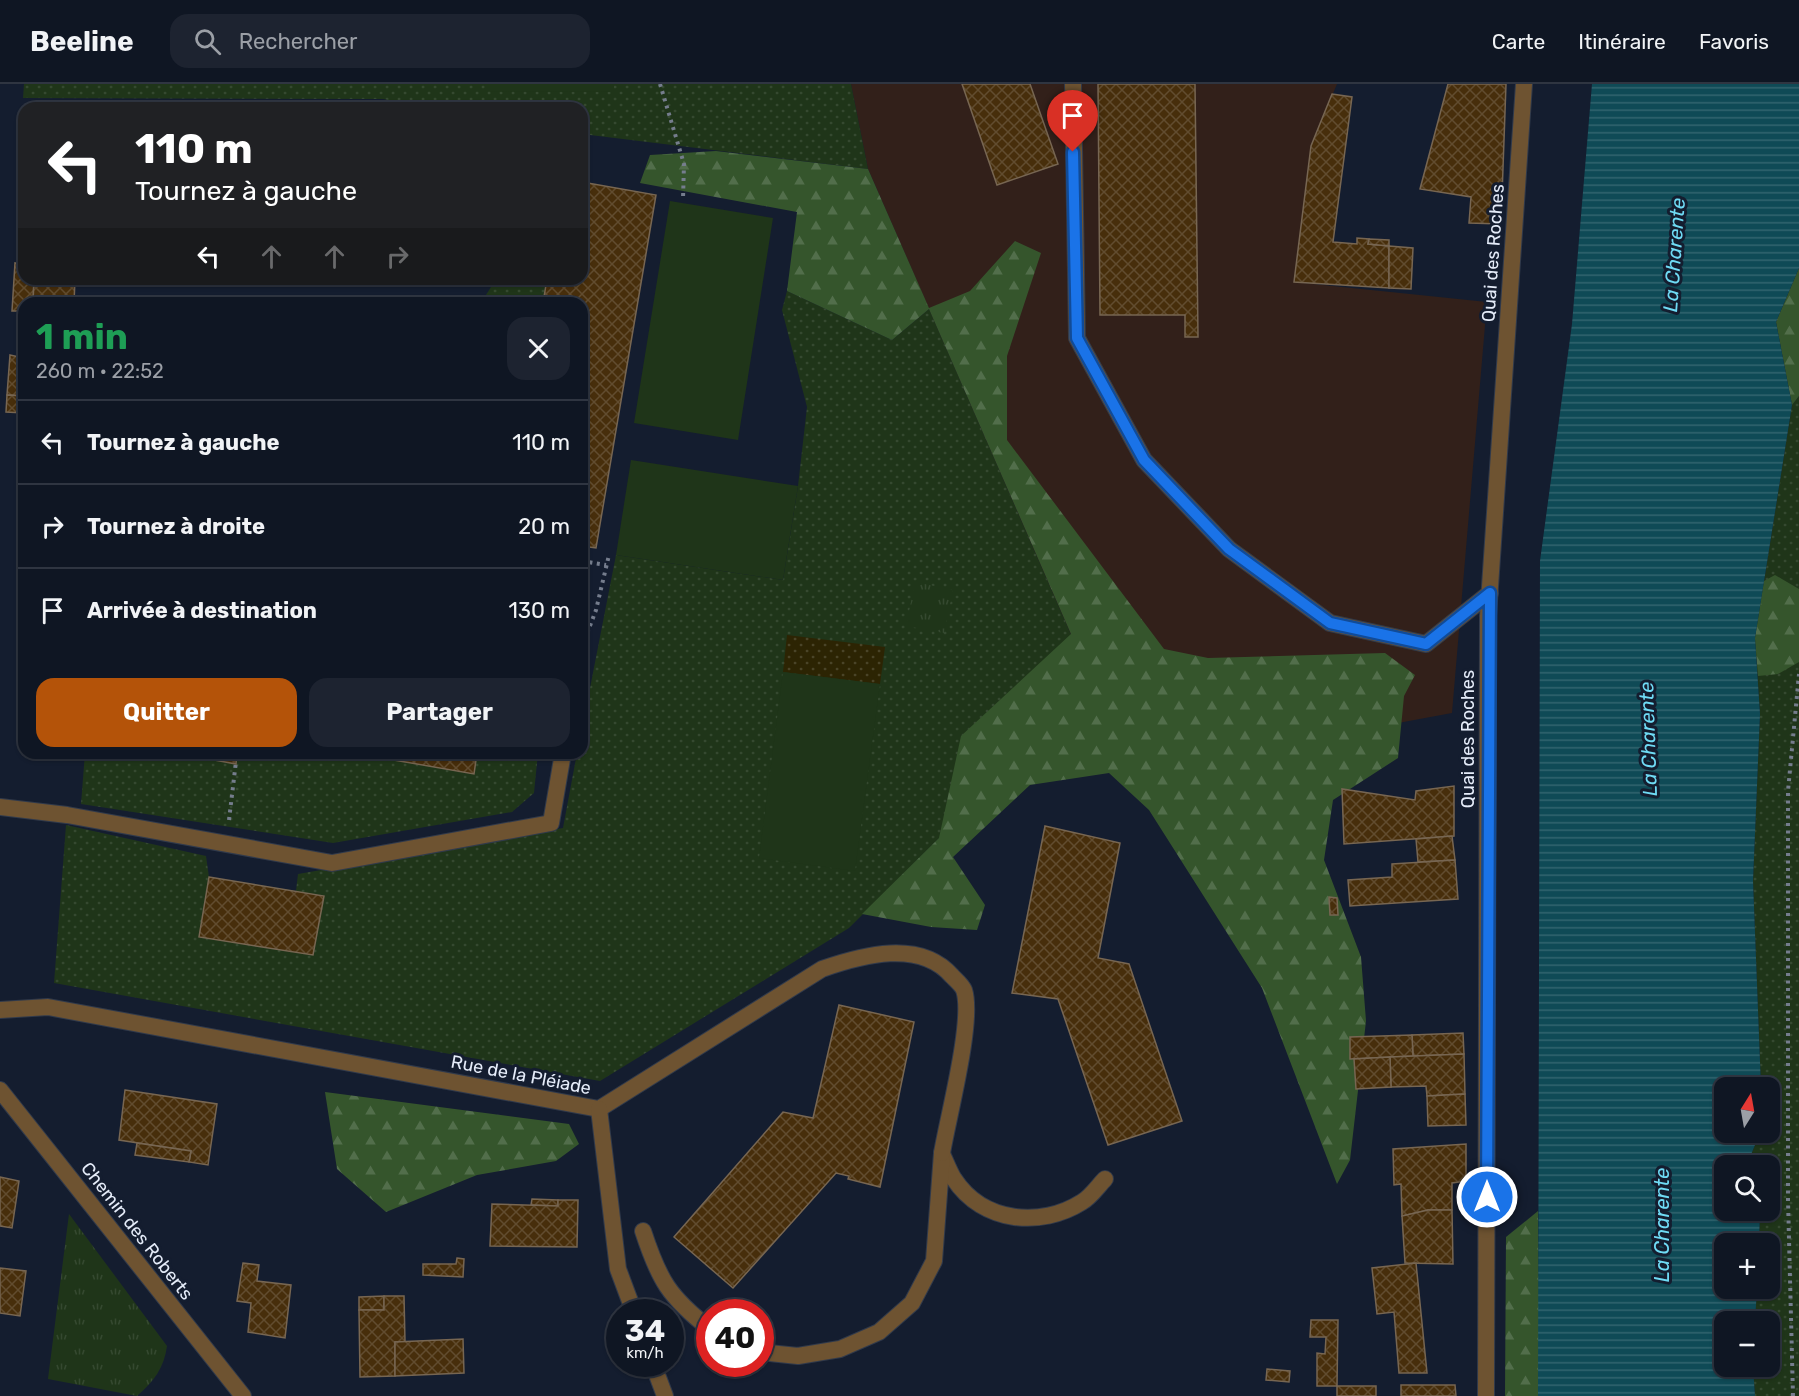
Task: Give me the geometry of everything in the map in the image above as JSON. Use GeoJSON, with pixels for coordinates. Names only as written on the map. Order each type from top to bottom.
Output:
{"type":"FeatureCollection","features":[{"type":"Feature","properties":{"kind":"street"},"geometry":{"type":"LineString","coordinates":[[1072,84],[1077,338],[1144,460],[1229,549],[1330,623],[1426,644],[1490,593]]}},
{"type":"Feature","properties":{"kind":"street","name":"Quai des Roches"},"geometry":{"type":"LineString","coordinates":[[1486,1396],[1490,593],[1524,84]]}},
{"type":"Feature","properties":{"kind":"street"},"geometry":{"type":"LineString","coordinates":[[0,807],[67,815],[332,863],[551,823],[562,759]]}},
{"type":"Feature","properties":{"kind":"street","name":"Rue de la Pléiade"},"geometry":{"type":"LineString","coordinates":[[0,1010],[48,1007],[599,1109],[822,969],[876,954],[921,957],[944,967],[964,989],[967,1024],[942,1153],[934,1261],[912,1303],[879,1332],[840,1349],[798,1356],[774,1353]]}},
{"type":"Feature","properties":{"kind":"street","name":"Chemin des Roberts"},"geometry":{"type":"LineString","coordinates":[[0,1090],[243,1396]]}},
{"type":"Feature","properties":{"kind":"street"},"geometry":{"type":"LineString","coordinates":[[599,1109],[618,1269],[629,1299]]}},
{"type":"Feature","properties":{"kind":"street"},"geometry":{"type":"LineString","coordinates":[[942,1153],[954,1179],[974,1201],[1001,1214],[1030,1220],[1059,1214],[1085,1201],[1105,1179]]}},
{"type":"Feature","properties":{"kind":"street"},"geometry":{"type":"LineString","coordinates":[[643,1231],[657,1272],[681,1307],[696,1318]]}},
{"type":"Feature","properties":{"kind":"street"},"geometry":{"type":"LineString","coordinates":[[658,1377],[665,1396]]}},
{"type":"Feature","properties":{"kind":"path"},"geometry":{"type":"LineString","coordinates":[[660,84],[684,164],[683,199]]}},
{"type":"Feature","properties":{"kind":"path"},"geometry":{"type":"LineString","coordinates":[[588,631],[596,610],[609,555]]}},
{"type":"Feature","properties":{"kind":"path"},"geometry":{"type":"LineString","coordinates":[[588,562],[606,565]]}},
{"type":"Feature","properties":{"kind":"path"},"geometry":{"type":"LineString","coordinates":[[1792,1396],[1788,1200],[1788,791],[1799,674]]}},
{"type":"Feature","properties":{"kind":"path"},"geometry":{"type":"LineString","coordinates":[[223,843],[228,825],[236,759]]}},
{"type":"Feature","properties":{"kind":"shaded area"},"geometry":{"type":"Polygon","coordinates":[[[851,84],[1337,84],[1311,146],[1294,282],[1487,302],[1452,713],[1339,734],[1093,685],[868,169],[851,84]]]}},
{"type":"Feature","properties":{"kind":"green space"},"geometry":{"type":"Polygon","coordinates":[[[24,84],[851,84],[868,169],[588,135],[588,102],[23,98],[24,84]]]}},
{"type":"Feature","properties":{"kind":"green space"},"geometry":{"type":"Polygon","coordinates":[[[489,84],[614,84],[614,92],[489,91],[489,84]]]}},
{"type":"Feature","properties":{"kind":"green space"},"geometry":{"type":"Polygon","coordinates":[[[716,151],[868,169],[929,308],[970,291],[1015,241],[1041,253],[1007,356],[1007,440],[1164,649],[1208,658],[1385,653],[1415,675],[1404,696],[1398,758],[1333,800],[1324,860],[1361,957],[1366,1021],[1350,1160],[1337,1184],[1262,988],[1149,810],[1109,773],[1030,785],[953,857],[985,905],[977,930],[931,927],[862,914],[939,838],[961,736],[1071,634],[929,309],[892,340],[787,291],[797,212],[640,183],[650,155],[716,151]]]}},
{"type":"Feature","properties":{"kind":"green space"},"geometry":{"type":"Polygon","coordinates":[[[670,201],[773,218],[738,440],[634,423],[670,201]]]}},
{"type":"Feature","properties":{"kind":"green space"},"geometry":{"type":"Polygon","coordinates":[[[1799,268],[1799,396],[1792,405],[1776,322],[1799,268]]]}},
{"type":"Feature","properties":{"kind":"green space"},"geometry":{"type":"Polygon","coordinates":[[[492,285],[547,285],[545,297],[485,297],[492,285]]]}},
{"type":"Feature","properties":{"kind":"green space"},"geometry":{"type":"Polygon","coordinates":[[[787,291],[892,340],[929,309],[1093,685],[849,928],[600,1081],[54,983],[66,825],[206,856],[209,877],[296,891],[298,874],[563,828],[576,759],[588,759],[588,698],[616,555],[783,580],[798,486],[807,407],[782,310],[787,291]]]}},
{"type":"Feature","properties":{"kind":"green space"},"geometry":{"type":"Polygon","coordinates":[[[1799,396],[1799,1396],[1755,1396],[1754,1377],[1780,1377],[1780,1311],[1756,1311],[1756,1299],[1780,1299],[1780,1233],[1759,1233],[1760,1221],[1780,1221],[1780,1155],[1751,1155],[1756,1143],[1780,1143],[1780,1077],[1761,1077],[1753,881],[1760,714],[1755,638],[1792,405],[1799,396]]]}},
{"type":"Feature","properties":{"kind":"green space"},"geometry":{"type":"Polygon","coordinates":[[[631,460],[798,486],[783,580],[616,555],[631,460]]]}},
{"type":"Feature","properties":{"kind":"green space"},"geometry":{"type":"Polygon","coordinates":[[[1775,575],[1799,589],[1799,662],[1778,674],[1758,676],[1755,638],[1764,581],[1775,575]]]}},
{"type":"Feature","properties":{"kind":"green space"},"geometry":{"type":"Polygon","coordinates":[[[915,582],[953,590],[944,633],[906,626],[915,582]]]}},
{"type":"Feature","properties":{"kind":"green space"},"geometry":{"type":"Polygon","coordinates":[[[783,672],[880,684],[855,871],[759,858],[783,672]]]}},
{"type":"Feature","properties":{"kind":"green space"},"geometry":{"type":"Polygon","coordinates":[[[85,759],[212,759],[236,763],[236,759],[388,759],[474,774],[476,759],[537,759],[534,793],[512,812],[333,843],[81,804],[85,759]]]}},
{"type":"Feature","properties":{"kind":"green space"},"geometry":{"type":"Polygon","coordinates":[[[325,1092],[569,1124],[579,1144],[556,1161],[477,1175],[386,1212],[337,1169],[325,1092]]]}},
{"type":"Feature","properties":{"kind":"green space"},"geometry":{"type":"Polygon","coordinates":[[[1538,1211],[1540,1396],[1505,1396],[1506,1237],[1538,1211]]]}},
{"type":"Feature","properties":{"kind":"green space"},"geometry":{"type":"Polygon","coordinates":[[[69,1214],[167,1346],[157,1374],[137,1396],[48,1379],[69,1214]]]}},
{"type":"Feature","properties":{"kind":"sand"},"geometry":{"type":"Polygon","coordinates":[[[787,635],[885,647],[880,684],[783,672],[787,635]]]}},
{"type":"Feature","properties":{"kind":"water","name":"La Charente"},"geometry":{"type":"Polygon","coordinates":[[[1592,84],[1799,84],[1799,268],[1776,322],[1792,405],[1755,638],[1760,714],[1753,881],[1761,1077],[1714,1077],[1714,1143],[1756,1143],[1751,1155],[1714,1155],[1714,1221],[1760,1221],[1759,1233],[1714,1233],[1714,1299],[1756,1299],[1756,1311],[1714,1311],[1714,1377],[1754,1377],[1755,1396],[1538,1396],[1540,561],[1572,324],[1592,84]]]}},
{"type":"Feature","properties":{"kind":"building"},"geometry":{"type":"Polygon","coordinates":[[[962,84],[1030,84],[1058,164],[997,185],[962,84]]]}},
{"type":"Feature","properties":{"kind":"building"},"geometry":{"type":"Polygon","coordinates":[[[1098,84],[1195,84],[1198,337],[1185,337],[1185,315],[1100,315],[1098,84]]]}},
{"type":"Feature","properties":{"kind":"building"},"geometry":{"type":"Polygon","coordinates":[[[1448,84],[1506,84],[1501,224],[1469,223],[1471,197],[1420,189],[1448,84]]]}},
{"type":"Feature","properties":{"kind":"building"},"geometry":{"type":"Polygon","coordinates":[[[1332,94],[1352,97],[1333,242],[1357,244],[1357,238],[1369,239],[1368,244],[1389,246],[1389,288],[1294,282],[1311,146],[1332,94]]]}},
{"type":"Feature","properties":{"kind":"building"},"geometry":{"type":"Polygon","coordinates":[[[588,183],[656,195],[596,548],[588,547],[588,297],[544,297],[546,285],[588,285],[588,183]]]}},
{"type":"Feature","properties":{"kind":"building"},"geometry":{"type":"Polygon","coordinates":[[[1369,239],[1389,240],[1389,246],[1368,244],[1369,239]]]}},
{"type":"Feature","properties":{"kind":"building"},"geometry":{"type":"Polygon","coordinates":[[[1389,246],[1413,248],[1411,289],[1389,288],[1389,246]]]}},
{"type":"Feature","properties":{"kind":"building"},"geometry":{"type":"Polygon","coordinates":[[[15,263],[18,264],[18,285],[34,285],[33,297],[18,297],[18,311],[12,311],[15,263]]]}},
{"type":"Feature","properties":{"kind":"building"},"geometry":{"type":"Polygon","coordinates":[[[34,285],[75,285],[74,297],[33,297],[34,285]]]}},
{"type":"Feature","properties":{"kind":"building"},"geometry":{"type":"Polygon","coordinates":[[[10,355],[18,357],[18,396],[7,395],[10,355]]]}},
{"type":"Feature","properties":{"kind":"building"},"geometry":{"type":"Polygon","coordinates":[[[7,395],[18,396],[18,413],[6,412],[7,395]]]}},
{"type":"Feature","properties":{"kind":"building"},"geometry":{"type":"Polygon","coordinates":[[[209,759],[236,759],[236,764],[209,759]]]}},
{"type":"Feature","properties":{"kind":"building"},"geometry":{"type":"Polygon","coordinates":[[[388,759],[476,759],[474,774],[388,759]]]}},
{"type":"Feature","properties":{"kind":"building"},"geometry":{"type":"Polygon","coordinates":[[[1454,786],[1454,836],[1344,844],[1342,789],[1415,800],[1416,791],[1454,786]]]}},
{"type":"Feature","properties":{"kind":"building"},"geometry":{"type":"Polygon","coordinates":[[[1045,826],[1120,843],[1098,958],[1129,964],[1182,1121],[1108,1145],[1058,999],[1012,993],[1045,826]]]}},
{"type":"Feature","properties":{"kind":"building"},"geometry":{"type":"Polygon","coordinates":[[[1452,836],[1455,860],[1418,862],[1416,839],[1452,836]]]}},
{"type":"Feature","properties":{"kind":"building"},"geometry":{"type":"Polygon","coordinates":[[[1455,860],[1458,899],[1350,906],[1348,880],[1392,877],[1392,864],[1455,860]]]}},
{"type":"Feature","properties":{"kind":"building"},"geometry":{"type":"Polygon","coordinates":[[[209,877],[324,896],[313,955],[199,937],[209,877]]]}},
{"type":"Feature","properties":{"kind":"building"},"geometry":{"type":"Polygon","coordinates":[[[1329,897],[1337,898],[1338,915],[1330,915],[1329,897]]]}},
{"type":"Feature","properties":{"kind":"building"},"geometry":{"type":"Polygon","coordinates":[[[839,1005],[914,1022],[880,1187],[848,1179],[849,1176],[836,1173],[733,1288],[674,1237],[783,1112],[813,1118],[839,1005]]]}},
{"type":"Feature","properties":{"kind":"building"},"geometry":{"type":"Polygon","coordinates":[[[1463,1033],[1464,1054],[1413,1056],[1412,1035],[1463,1033]]]}},
{"type":"Feature","properties":{"kind":"building"},"geometry":{"type":"Polygon","coordinates":[[[1412,1035],[1413,1056],[1350,1059],[1350,1037],[1412,1035]]]}},
{"type":"Feature","properties":{"kind":"building"},"geometry":{"type":"Polygon","coordinates":[[[1464,1054],[1465,1094],[1427,1096],[1426,1086],[1391,1087],[1390,1057],[1464,1054]]]}},
{"type":"Feature","properties":{"kind":"building"},"geometry":{"type":"Polygon","coordinates":[[[1390,1057],[1391,1087],[1356,1089],[1354,1059],[1390,1057]]]}},
{"type":"Feature","properties":{"kind":"building"},"geometry":{"type":"Polygon","coordinates":[[[125,1090],[217,1104],[208,1165],[189,1162],[191,1151],[119,1140],[125,1090]]]}},
{"type":"Feature","properties":{"kind":"building"},"geometry":{"type":"Polygon","coordinates":[[[1465,1094],[1466,1125],[1428,1126],[1427,1096],[1465,1094]]]}},
{"type":"Feature","properties":{"kind":"building"},"geometry":{"type":"Polygon","coordinates":[[[137,1143],[191,1151],[189,1162],[135,1155],[137,1143]]]}},
{"type":"Feature","properties":{"kind":"building"},"geometry":{"type":"Polygon","coordinates":[[[1466,1144],[1466,1181],[1452,1183],[1452,1210],[1428,1210],[1402,1216],[1401,1184],[1394,1185],[1393,1149],[1466,1144]]]}},
{"type":"Feature","properties":{"kind":"building"},"geometry":{"type":"Polygon","coordinates":[[[0,1177],[19,1181],[12,1228],[0,1226],[0,1177]]]}},
{"type":"Feature","properties":{"kind":"building"},"geometry":{"type":"Polygon","coordinates":[[[532,1199],[558,1200],[558,1206],[531,1205],[532,1199]]]}},
{"type":"Feature","properties":{"kind":"building"},"geometry":{"type":"Polygon","coordinates":[[[558,1200],[578,1200],[577,1247],[490,1246],[492,1204],[558,1206],[558,1200]]]}},
{"type":"Feature","properties":{"kind":"building"},"geometry":{"type":"Polygon","coordinates":[[[1428,1210],[1452,1210],[1453,1264],[1405,1263],[1402,1216],[1428,1210]]]}},
{"type":"Feature","properties":{"kind":"building"},"geometry":{"type":"Polygon","coordinates":[[[457,1258],[464,1259],[463,1277],[423,1275],[423,1264],[456,1264],[457,1258]]]}},
{"type":"Feature","properties":{"kind":"building"},"geometry":{"type":"Polygon","coordinates":[[[243,1263],[259,1265],[257,1281],[291,1285],[285,1338],[248,1332],[251,1303],[237,1301],[243,1263]]]}},
{"type":"Feature","properties":{"kind":"building"},"geometry":{"type":"Polygon","coordinates":[[[1416,1263],[1427,1373],[1399,1373],[1394,1312],[1377,1314],[1372,1268],[1416,1263]]]}},
{"type":"Feature","properties":{"kind":"building"},"geometry":{"type":"Polygon","coordinates":[[[0,1268],[26,1271],[20,1316],[0,1313],[0,1268]]]}},
{"type":"Feature","properties":{"kind":"building"},"geometry":{"type":"Polygon","coordinates":[[[384,1296],[384,1310],[359,1310],[359,1297],[384,1296]]]}},
{"type":"Feature","properties":{"kind":"building"},"geometry":{"type":"Polygon","coordinates":[[[384,1296],[404,1296],[405,1342],[395,1342],[395,1376],[360,1377],[359,1310],[384,1310],[384,1296]]]}},
{"type":"Feature","properties":{"kind":"building"},"geometry":{"type":"Polygon","coordinates":[[[1311,1320],[1338,1320],[1337,1386],[1317,1386],[1317,1353],[1325,1354],[1326,1337],[1310,1337],[1311,1320]]]}},
{"type":"Feature","properties":{"kind":"building"},"geometry":{"type":"Polygon","coordinates":[[[463,1339],[464,1373],[395,1376],[395,1342],[463,1339]]]}},
{"type":"Feature","properties":{"kind":"building"},"geometry":{"type":"Polygon","coordinates":[[[1267,1369],[1290,1371],[1289,1382],[1266,1380],[1267,1369]]]}},
{"type":"Feature","properties":{"kind":"building"},"geometry":{"type":"Polygon","coordinates":[[[1401,1385],[1455,1385],[1456,1396],[1401,1396],[1401,1385]]]}},
{"type":"Feature","properties":{"kind":"building"},"geometry":{"type":"Polygon","coordinates":[[[1337,1386],[1376,1386],[1376,1396],[1337,1396],[1337,1386]]]}},
{"type":"Feature","properties":{"kind":"route"},"geometry":{"type":"LineString","coordinates":[[1073,152],[1077,338],[1144,460],[1229,549],[1330,623],[1426,644],[1490,593],[1488,616],[1487,1197]]}}]}
